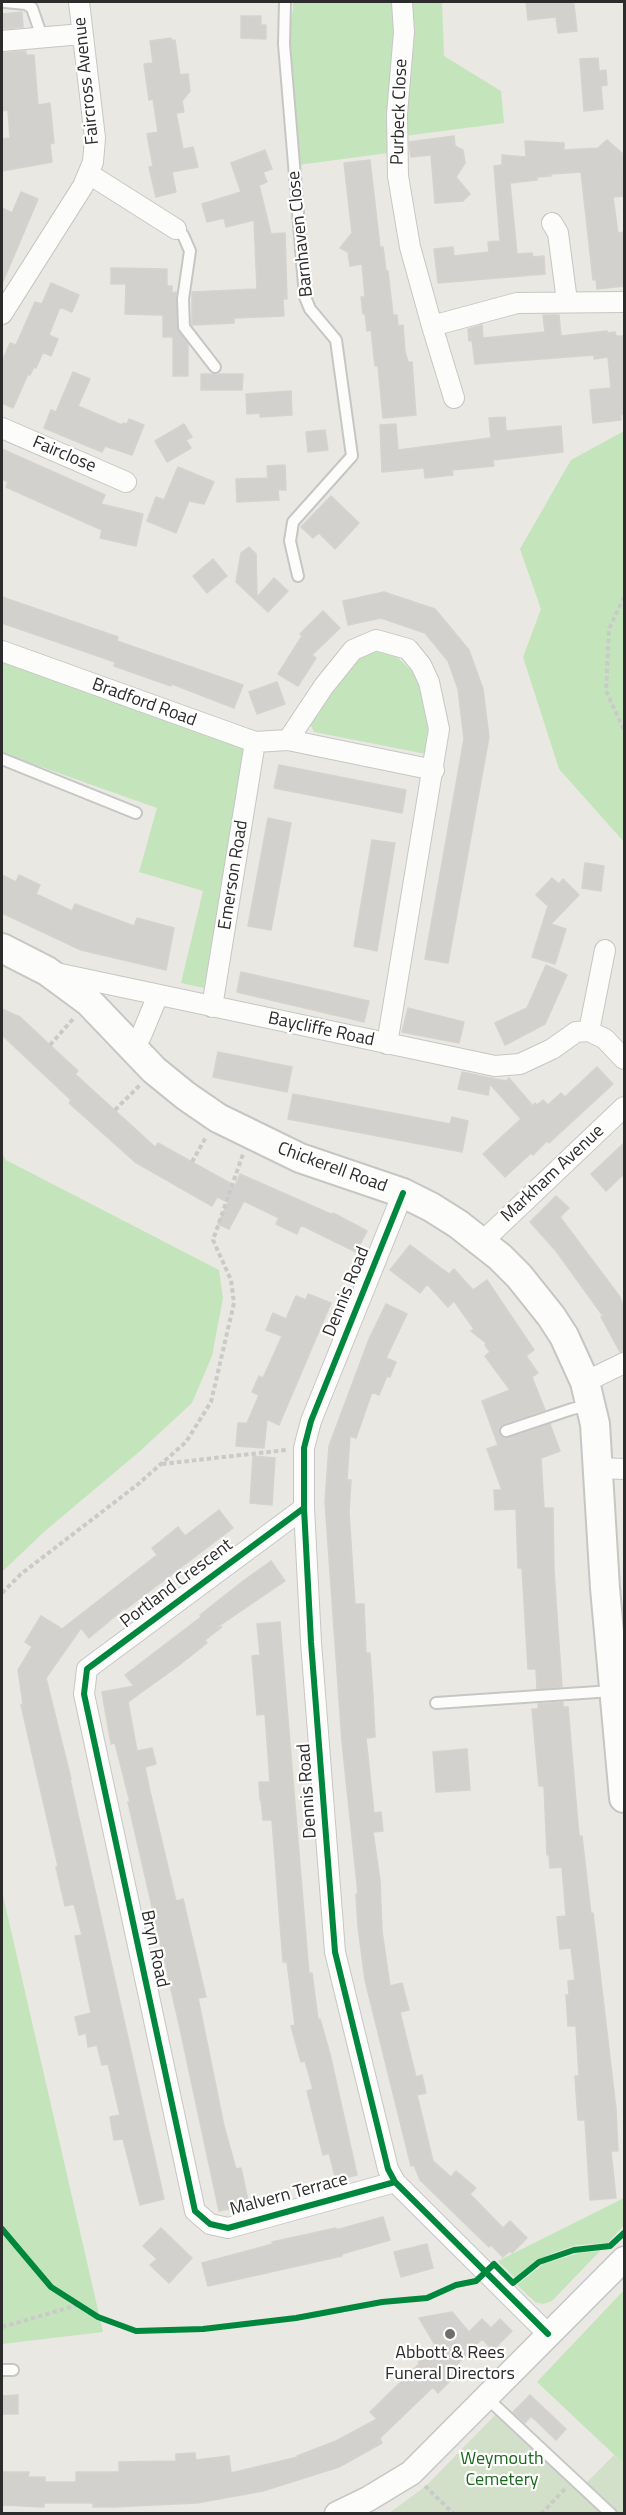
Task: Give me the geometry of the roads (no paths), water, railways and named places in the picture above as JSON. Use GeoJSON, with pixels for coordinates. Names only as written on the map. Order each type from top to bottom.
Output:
{"type":"FeatureCollection","features":[{"type":"Feature","properties":{"kind":"main road","name":"Chickerell Road"},"geometry":{"type":"LineString","coordinates":[[2,948],[47,971],[88,1002],[154,1070],[218,1118],[300,1158],[403,1193],[430,1207],[482,1242],[535,1294],[564,1336],[588,1394],[595,1424],[612,1468],[605,1588],[620,1691],[624,1798]]}},
{"type":"Feature","properties":{"kind":"street","name":"Faircross Avenue"},"geometry":{"type":"LineString","coordinates":[[2,314],[89,174],[94,156],[95,138],[79,2]]}},
{"type":"Feature","properties":{"kind":"street","name":"Purbeck Close"},"geometry":{"type":"LineString","coordinates":[[402,2],[404,32],[397,114],[398,176],[410,247],[454,398]]}},
{"type":"Feature","properties":{"kind":"street"},"geometry":{"type":"LineString","coordinates":[[2,40],[82,34]]}},
{"type":"Feature","properties":{"kind":"street"},"geometry":{"type":"LineString","coordinates":[[89,174],[176,229]]}},
{"type":"Feature","properties":{"kind":"street"},"geometry":{"type":"LineString","coordinates":[[552,223],[558,233],[567,301]]}},
{"type":"Feature","properties":{"kind":"street"},"geometry":{"type":"LineString","coordinates":[[432,326],[496,307],[567,301],[624,302]]}},
{"type":"Feature","properties":{"kind":"street","name":"Fairclose"},"geometry":{"type":"LineString","coordinates":[[2,428],[126,482]]}},
{"type":"Feature","properties":{"kind":"street"},"geometry":{"type":"LineString","coordinates":[[288,740],[324,686],[353,650],[376,640],[408,649],[421,665],[429,682],[439,729],[387,1044]]}},
{"type":"Feature","properties":{"kind":"street","name":"Bradford Road"},"geometry":{"type":"LineString","coordinates":[[2,651],[255,742],[288,740],[434,770]]}},
{"type":"Feature","properties":{"kind":"street","name":"Emerson Road"},"geometry":{"type":"LineString","coordinates":[[212,1007],[255,742]]}},
{"type":"Feature","properties":{"kind":"street"},"geometry":{"type":"LineString","coordinates":[[605,950],[590,1031],[605,1039],[624,1059]]}},
{"type":"Feature","properties":{"kind":"street","name":"Baycliffe Road"},"geometry":{"type":"LineString","coordinates":[[47,971],[477,1064],[509,1066],[541,1055],[576,1032],[590,1031]]}},
{"type":"Feature","properties":{"kind":"street"},"geometry":{"type":"LineString","coordinates":[[131,1047],[141,1036],[158,995]]}},
{"type":"Feature","properties":{"kind":"street","name":"Markham Avenue"},"geometry":{"type":"LineString","coordinates":[[482,1242],[624,1107]]}},
{"type":"Feature","properties":{"kind":"street","name":"Dennis Road"},"geometry":{"type":"LineString","coordinates":[[403,1193],[311,1421],[304,1448],[304,1508],[311,1642],[335,1952],[388,2169],[395,2182],[548,2334]]}},
{"type":"Feature","properties":{"kind":"street"},"geometry":{"type":"LineString","coordinates":[[588,1394],[624,1363]]}},
{"type":"Feature","properties":{"kind":"street","name":"Portland Crescent"},"geometry":{"type":"LineString","coordinates":[[84,1694],[87,1669],[304,1508]]}},
{"type":"Feature","properties":{"kind":"street","name":"Bryn Road"},"geometry":{"type":"LineString","coordinates":[[84,1694],[195,2211]]}},
{"type":"Feature","properties":{"kind":"street","name":"Malvern Terrace"},"geometry":{"type":"LineString","coordinates":[[195,2211],[210,2224],[228,2228],[395,2182]]}},
{"type":"Feature","properties":{"kind":"street"},"geometry":{"type":"LineString","coordinates":[[337,2514],[368,2499],[411,2473],[548,2334],[622,2265]]}},
{"type":"Feature","properties":{"kind":"lane"},"geometry":{"type":"LineString","coordinates":[[4,2],[26,4],[32,8],[42,37]]}},
{"type":"Feature","properties":{"kind":"lane","name":"Barnhaven Close"},"geometry":{"type":"LineString","coordinates":[[285,2],[284,44],[305,297],[310,309],[336,340],[352,456],[293,522],[290,541],[298,576]]}},
{"type":"Feature","properties":{"kind":"lane"},"geometry":{"type":"LineString","coordinates":[[176,229],[183,235],[190,251],[183,298],[184,327],[215,367]]}},
{"type":"Feature","properties":{"kind":"lane"},"geometry":{"type":"LineString","coordinates":[[2,759],[136,813]]}},
{"type":"Feature","properties":{"kind":"lane"},"geometry":{"type":"LineString","coordinates":[[506,1431],[572,1409],[588,1394]]}},
{"type":"Feature","properties":{"kind":"lane"},"geometry":{"type":"LineString","coordinates":[[436,1703],[620,1691]]}},
{"type":"Feature","properties":{"kind":"lane"},"geometry":{"type":"LineString","coordinates":[[487,2398],[610,2514]]}},
{"type":"Feature","properties":{"kind":"place","name":"Abbott & Rees Funeral Directors"},"geometry":{"type":"Point","coordinates":[450,2334]}},
{"type":"Feature","properties":{"kind":"park label","name":"Weymouth Cemetery"},"geometry":{"type":"Point","coordinates":[502,2470]}}]}
